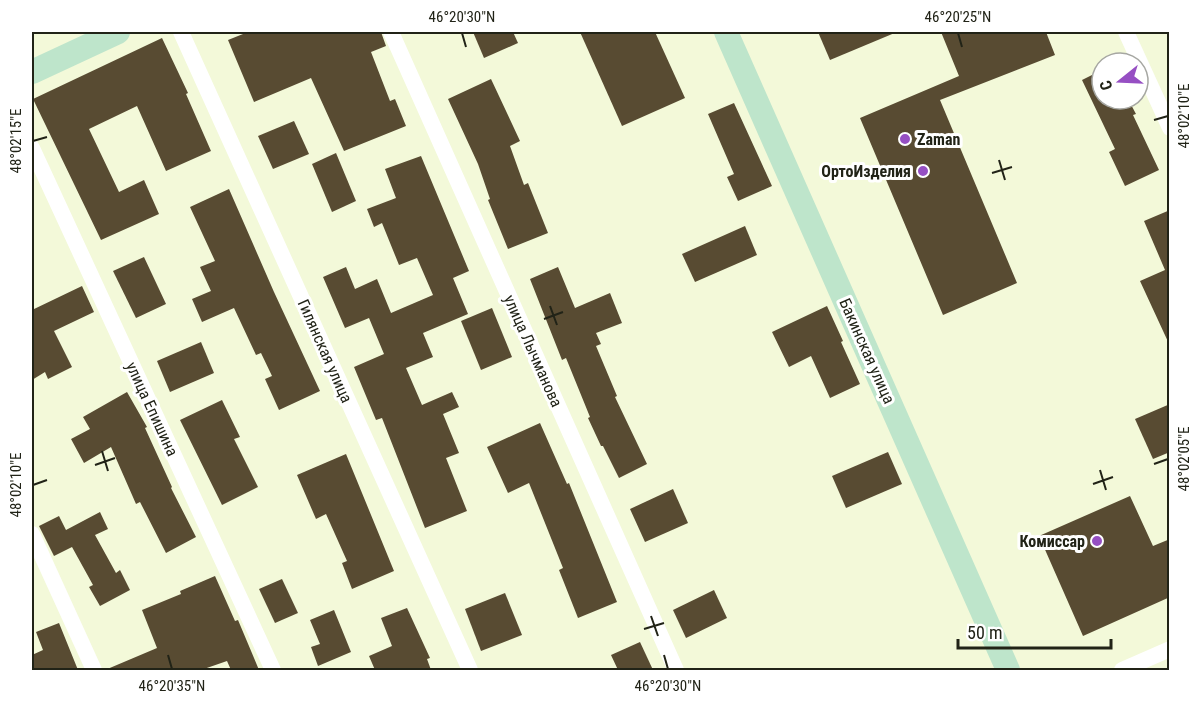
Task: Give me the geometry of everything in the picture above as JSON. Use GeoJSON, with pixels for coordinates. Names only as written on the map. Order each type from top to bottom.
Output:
{"type":"FeatureCollection","features":[{"type":"Feature","properties":{"kind":"main road"},"geometry":{"type":"LineString","coordinates":[[32,72],[118,32]]}},
{"type":"Feature","properties":{"kind":"main road","name":"Бакинская улица"},"geometry":{"type":"LineString","coordinates":[[726,32],[1008,670]]}},
{"type":"Feature","properties":{"kind":"street","name":"Гилянская улица"},"geometry":{"type":"LineString","coordinates":[[181,32],[470,670]]}},
{"type":"Feature","properties":{"kind":"street","name":"улица Лычманова"},"geometry":{"type":"LineString","coordinates":[[391,32],[676,670]]}},
{"type":"Feature","properties":{"kind":"street"},"geometry":{"type":"LineString","coordinates":[[1126,32],[1170,128]]}},
{"type":"Feature","properties":{"kind":"street","name":"улица Епишина"},"geometry":{"type":"LineString","coordinates":[[32,148],[273,670]]}},
{"type":"Feature","properties":{"kind":"street"},"geometry":{"type":"LineString","coordinates":[[32,534],[94,670]]}},
{"type":"Feature","properties":{"kind":"street"},"geometry":{"type":"LineString","coordinates":[[1122,670],[1170,649]]}},
{"type":"Feature","properties":{"kind":"building"},"geometry":{"type":"Polygon","coordinates":[[[248,32],[381,32],[386,46],[371,52],[390,101],[395,99],[406,126],[344,151],[311,78],[254,102],[228,40],[248,32]]]}},
{"type":"Feature","properties":{"kind":"building"},"geometry":{"type":"Polygon","coordinates":[[[473,32],[513,32],[518,43],[484,58],[473,32]]]}},
{"type":"Feature","properties":{"kind":"building"},"geometry":{"type":"Polygon","coordinates":[[[580,32],[655,32],[685,98],[622,126],[580,32]]]}},
{"type":"Feature","properties":{"kind":"building"},"geometry":{"type":"Polygon","coordinates":[[[818,32],[897,32],[830,60],[818,32]]]}},
{"type":"Feature","properties":{"kind":"building"},"geometry":{"type":"Polygon","coordinates":[[[941,32],[1046,32],[1055,55],[940,100],[1017,283],[943,315],[860,118],[959,76],[941,32]]]}},
{"type":"Feature","properties":{"kind":"building"},"geometry":{"type":"Polygon","coordinates":[[[162,38],[188,93],[186,94],[211,151],[166,171],[137,106],[89,129],[119,192],[144,180],[159,214],[101,240],[33,99],[162,38]]]}},
{"type":"Feature","properties":{"kind":"building"},"geometry":{"type":"Polygon","coordinates":[[[1090,76],[1090,97],[1082,80],[1090,76]]]}},
{"type":"Feature","properties":{"kind":"building"},"geometry":{"type":"Polygon","coordinates":[[[491,79],[520,141],[510,146],[524,185],[528,183],[548,233],[508,249],[488,200],[490,199],[478,164],[448,99],[491,79]]]}},
{"type":"Feature","properties":{"kind":"building"},"geometry":{"type":"Polygon","coordinates":[[[734,103],[772,186],[738,201],[727,177],[734,174],[708,114],[734,103]]]}},
{"type":"Feature","properties":{"kind":"building"},"geometry":{"type":"Polygon","coordinates":[[[1097,111],[1134,111],[1136,114],[1133,115],[1159,170],[1125,186],[1109,152],[1115,149],[1097,111]]]}},
{"type":"Feature","properties":{"kind":"building"},"geometry":{"type":"Polygon","coordinates":[[[294,121],[309,154],[273,169],[258,136],[294,121]]]}},
{"type":"Feature","properties":{"kind":"building"},"geometry":{"type":"Polygon","coordinates":[[[336,153],[356,201],[332,212],[312,164],[336,153]]]}},
{"type":"Feature","properties":{"kind":"building"},"geometry":{"type":"Polygon","coordinates":[[[421,156],[469,271],[453,278],[468,314],[423,333],[433,357],[406,368],[422,405],[452,392],[459,407],[443,414],[459,453],[446,458],[467,511],[425,528],[382,418],[376,420],[354,367],[384,354],[369,318],[345,328],[323,277],[346,267],[355,289],[377,279],[391,313],[433,295],[417,258],[399,265],[382,223],[374,227],[367,209],[396,198],[385,169],[421,156]]]}},
{"type":"Feature","properties":{"kind":"building"},"geometry":{"type":"Polygon","coordinates":[[[229,189],[320,391],[279,410],[265,379],[272,376],[261,353],[256,355],[234,308],[202,322],[192,299],[211,291],[200,267],[215,261],[190,207],[229,189]]]}},
{"type":"Feature","properties":{"kind":"building"},"geometry":{"type":"Polygon","coordinates":[[[1170,210],[1170,346],[1140,281],[1165,270],[1144,221],[1170,210]]]}},
{"type":"Feature","properties":{"kind":"building"},"geometry":{"type":"Polygon","coordinates":[[[745,226],[757,255],[695,282],[682,254],[745,226]]]}},
{"type":"Feature","properties":{"kind":"building"},"geometry":{"type":"Polygon","coordinates":[[[144,257],[166,304],[136,318],[113,271],[144,257]]]}},
{"type":"Feature","properties":{"kind":"building"},"geometry":{"type":"Polygon","coordinates":[[[558,267],[575,308],[610,293],[622,323],[596,333],[601,344],[596,346],[617,396],[615,397],[647,464],[619,478],[588,418],[590,417],[566,358],[562,360],[530,279],[558,267]]]}},
{"type":"Feature","properties":{"kind":"building"},"geometry":{"type":"Polygon","coordinates":[[[82,286],[94,312],[54,331],[72,367],[48,379],[45,372],[32,380],[32,310],[82,286]]]}},
{"type":"Feature","properties":{"kind":"building"},"geometry":{"type":"Polygon","coordinates":[[[827,306],[860,384],[830,398],[811,356],[789,367],[772,332],[827,306]]]}},
{"type":"Feature","properties":{"kind":"building"},"geometry":{"type":"Polygon","coordinates":[[[492,308],[512,357],[481,370],[461,321],[492,308]]]}},
{"type":"Feature","properties":{"kind":"building"},"geometry":{"type":"Polygon","coordinates":[[[201,342],[214,373],[170,392],[157,361],[201,342]]]}},
{"type":"Feature","properties":{"kind":"building"},"geometry":{"type":"Polygon","coordinates":[[[127,392],[147,427],[145,428],[171,488],[196,537],[166,553],[140,502],[136,504],[111,447],[84,463],[71,439],[90,429],[83,417],[127,392]]]}},
{"type":"Feature","properties":{"kind":"building"},"geometry":{"type":"Polygon","coordinates":[[[222,400],[240,437],[234,439],[258,487],[222,505],[180,420],[222,400]]]}},
{"type":"Feature","properties":{"kind":"building"},"geometry":{"type":"Polygon","coordinates":[[[1170,404],[1170,452],[1153,459],[1135,419],[1170,404]]]}},
{"type":"Feature","properties":{"kind":"building"},"geometry":{"type":"Polygon","coordinates":[[[540,423],[567,484],[569,483],[617,602],[578,618],[559,570],[563,568],[529,483],[508,493],[487,447],[540,423]]]}},
{"type":"Feature","properties":{"kind":"building"},"geometry":{"type":"Polygon","coordinates":[[[888,452],[902,484],[846,508],[832,476],[888,452]]]}},
{"type":"Feature","properties":{"kind":"building"},"geometry":{"type":"Polygon","coordinates":[[[346,454],[394,571],[352,589],[342,563],[347,561],[326,514],[316,519],[297,475],[346,454]]]}},
{"type":"Feature","properties":{"kind":"building"},"geometry":{"type":"Polygon","coordinates":[[[673,489],[688,523],[645,542],[630,509],[673,489]]]}},
{"type":"Feature","properties":{"kind":"building"},"geometry":{"type":"Polygon","coordinates":[[[1130,496],[1153,546],[1170,539],[1170,597],[1083,636],[1039,536],[1130,496]]]}},
{"type":"Feature","properties":{"kind":"building"},"geometry":{"type":"Polygon","coordinates":[[[100,512],[108,529],[95,535],[116,573],[120,570],[130,590],[100,606],[89,587],[93,585],[72,547],[54,556],[39,526],[59,516],[66,530],[100,512]]]}},
{"type":"Feature","properties":{"kind":"building"},"geometry":{"type":"Polygon","coordinates":[[[215,576],[235,621],[238,620],[259,670],[231,670],[227,661],[201,670],[105,670],[157,648],[142,610],[181,594],[180,591],[215,576]]]}},
{"type":"Feature","properties":{"kind":"building"},"geometry":{"type":"Polygon","coordinates":[[[282,579],[298,613],[275,623],[259,589],[282,579]]]}},
{"type":"Feature","properties":{"kind":"building"},"geometry":{"type":"Polygon","coordinates":[[[714,590],[727,618],[686,638],[673,610],[714,590]]]}},
{"type":"Feature","properties":{"kind":"building"},"geometry":{"type":"Polygon","coordinates":[[[505,593],[522,635],[481,651],[465,609],[505,593]]]}},
{"type":"Feature","properties":{"kind":"building"},"geometry":{"type":"Polygon","coordinates":[[[407,608],[430,658],[427,659],[431,670],[375,670],[369,656],[392,646],[381,618],[407,608]]]}},
{"type":"Feature","properties":{"kind":"building"},"geometry":{"type":"Polygon","coordinates":[[[334,610],[351,652],[318,666],[311,647],[320,644],[310,620],[334,610]]]}},
{"type":"Feature","properties":{"kind":"building"},"geometry":{"type":"Polygon","coordinates":[[[59,623],[78,670],[32,670],[32,655],[43,650],[36,632],[59,623]]]}},
{"type":"Feature","properties":{"kind":"building"},"geometry":{"type":"Polygon","coordinates":[[[640,642],[653,670],[618,670],[611,655],[640,642]]]}},
{"type":"Feature","properties":{"kind":"place","name":"Zaman"},"geometry":{"type":"Point","coordinates":[905,139]}},
{"type":"Feature","properties":{"kind":"place","name":"ОртоИзделия"},"geometry":{"type":"Point","coordinates":[923,171]}},
{"type":"Feature","properties":{"kind":"place","name":"Комиссар"},"geometry":{"type":"Point","coordinates":[1097,541]}}]}
